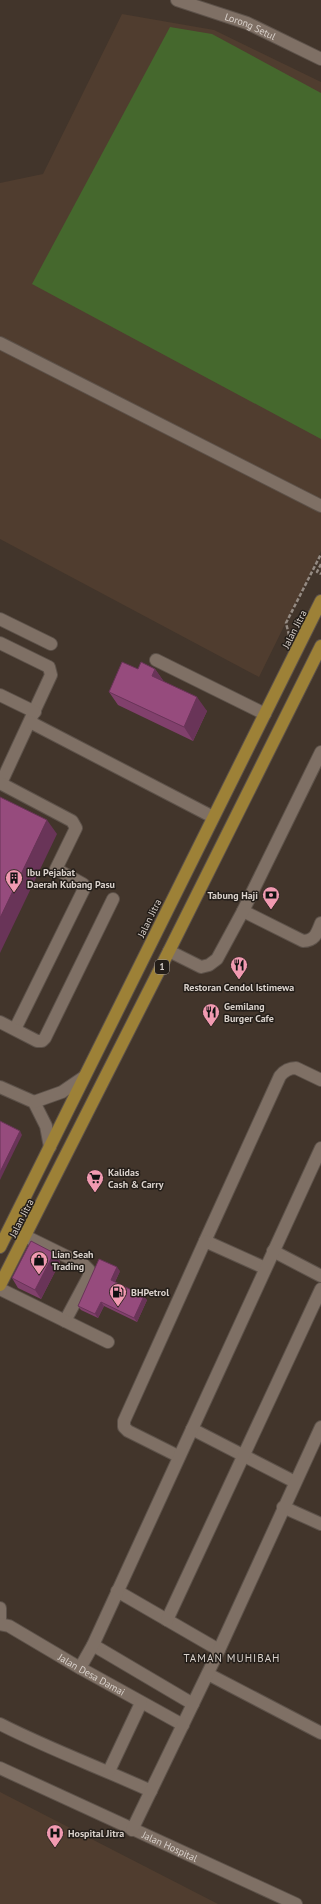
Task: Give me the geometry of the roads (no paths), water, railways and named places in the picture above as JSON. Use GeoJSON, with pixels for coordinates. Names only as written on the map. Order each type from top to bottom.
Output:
{"type":"FeatureCollection","features":[{"type":"Feature","properties":{"kind":"highway","name":"Jalan Jitra"},"geometry":{"type":"LineString","coordinates":[[0,1247],[321,601]]}},
{"type":"Feature","properties":{"kind":"highway","name":"Jalan Jitra"},"geometry":{"type":"LineString","coordinates":[[0,1286],[170,951],[320,649]]}},
{"type":"Feature","properties":{"kind":"street","name":"Lorong Setul"},"geometry":{"type":"LineString","coordinates":[[177,0],[248,23],[321,59]]}},
{"type":"Feature","properties":{"kind":"street"},"geometry":{"type":"LineString","coordinates":[[0,343],[321,506]]}},
{"type":"Feature","properties":{"kind":"street"},"geometry":{"type":"LineString","coordinates":[[0,619],[51,644]]}},
{"type":"Feature","properties":{"kind":"street"},"geometry":{"type":"LineString","coordinates":[[0,643],[49,667],[51,671],[51,675],[32,717],[0,783],[76,824],[76,828],[56,869],[84,884],[85,887],[15,1029]]}},
{"type":"Feature","properties":{"kind":"street"},"geometry":{"type":"LineString","coordinates":[[156,660],[265,714]]}},
{"type":"Feature","properties":{"kind":"street"},"geometry":{"type":"LineString","coordinates":[[0,695],[32,717],[213,817]]}},
{"type":"Feature","properties":{"kind":"street"},"geometry":{"type":"LineString","coordinates":[[170,951],[201,967],[209,965],[217,959],[243,911],[321,752]]}},
{"type":"Feature","properties":{"kind":"street"},"geometry":{"type":"LineString","coordinates":[[0,1022],[37,1041],[42,1041],[45,1038],[113,899]]}},
{"type":"Feature","properties":{"kind":"street"},"geometry":{"type":"LineString","coordinates":[[243,911],[303,941],[310,941],[315,936],[321,923]]}},
{"type":"Feature","properties":{"kind":"street"},"geometry":{"type":"LineString","coordinates":[[178,1456],[128,1431],[124,1427],[124,1421],[280,1076],[292,1068],[296,1068],[321,1080]]}},
{"type":"Feature","properties":{"kind":"street"},"geometry":{"type":"LineString","coordinates":[[34,1102],[62,1092],[84,1077]]}},
{"type":"Feature","properties":{"kind":"street"},"geometry":{"type":"LineString","coordinates":[[0,1086],[34,1102],[46,1126],[50,1147]]}},
{"type":"Feature","properties":{"kind":"street"},"geometry":{"type":"LineString","coordinates":[[80,1668],[93,1645],[178,1456],[192,1429],[321,1148]]}},
{"type":"Feature","properties":{"kind":"street"},"geometry":{"type":"LineString","coordinates":[[25,1236],[84,1265],[89,1270],[89,1276],[65,1321]]}},
{"type":"Feature","properties":{"kind":"street"},"geometry":{"type":"LineString","coordinates":[[205,1241],[265,1268]]}},
{"type":"Feature","properties":{"kind":"street"},"geometry":{"type":"LineString","coordinates":[[273,1251],[321,1276]]}},
{"type":"Feature","properties":{"kind":"street"},"geometry":{"type":"LineString","coordinates":[[167,1620],[321,1288]]}},
{"type":"Feature","properties":{"kind":"street"},"geometry":{"type":"LineString","coordinates":[[0,1289],[108,1342]]}},
{"type":"Feature","properties":{"kind":"street"},"geometry":{"type":"LineString","coordinates":[[132,1830],[208,1674],[283,1507],[321,1427]]}},
{"type":"Feature","properties":{"kind":"street"},"geometry":{"type":"LineString","coordinates":[[192,1429],[295,1482]]}},
{"type":"Feature","properties":{"kind":"street"},"geometry":{"type":"LineString","coordinates":[[283,1507],[321,1524]]}},
{"type":"Feature","properties":{"kind":"street"},"geometry":{"type":"LineString","coordinates":[[117,1591],[219,1650]]}},
{"type":"Feature","properties":{"kind":"street"},"geometry":{"type":"LineString","coordinates":[[0,1608],[0,1619]]}},
{"type":"Feature","properties":{"kind":"street","name":"Jalan Desa Damai"},"geometry":{"type":"LineString","coordinates":[[0,1624],[9,1626],[183,1726]]}},
{"type":"Feature","properties":{"kind":"street"},"geometry":{"type":"LineString","coordinates":[[93,1645],[193,1704]]}},
{"type":"Feature","properties":{"kind":"street"},"geometry":{"type":"LineString","coordinates":[[208,1674],[321,1733]]}},
{"type":"Feature","properties":{"kind":"street"},"geometry":{"type":"LineString","coordinates":[[108,1772],[141,1703]]}},
{"type":"Feature","properties":{"kind":"street"},"geometry":{"type":"LineString","coordinates":[[0,1724],[52,1749],[151,1791]]}},
{"type":"Feature","properties":{"kind":"street","name":"Jalan Hospital"},"geometry":{"type":"LineString","coordinates":[[0,1768],[132,1830],[296,1904]]}},
{"type":"Feature","properties":{"kind":"place","name":"Ibu Pejabat Daerah Kubang Pasu"},"geometry":{"type":"Point","coordinates":[14,893]}},
{"type":"Feature","properties":{"kind":"place","name":"Tabung Haji"},"geometry":{"type":"Point","coordinates":[271,910]}},
{"type":"Feature","properties":{"kind":"place","name":"Restoran Cendol Istimewa"},"geometry":{"type":"Point","coordinates":[239,980]}},
{"type":"Feature","properties":{"kind":"place","name":"Gemilang Burger Cafe"},"geometry":{"type":"Point","coordinates":[211,1027]}},
{"type":"Feature","properties":{"kind":"place","name":"Kalidas Cash & Carry"},"geometry":{"type":"Point","coordinates":[95,1193]}},
{"type":"Feature","properties":{"kind":"place","name":"Lian Seah Trading"},"geometry":{"type":"Point","coordinates":[39,1275]}},
{"type":"Feature","properties":{"kind":"place","name":"BHPetrol"},"geometry":{"type":"Point","coordinates":[118,1307]}},
{"type":"Feature","properties":{"kind":"place","name":"Hospital Jitra"},"geometry":{"type":"Point","coordinates":[55,1848]}},
{"type":"Feature","properties":{"kind":"district","name":"TAMAN MUHIBAH"},"geometry":{"type":"Point","coordinates":[232,1658]}}]}
